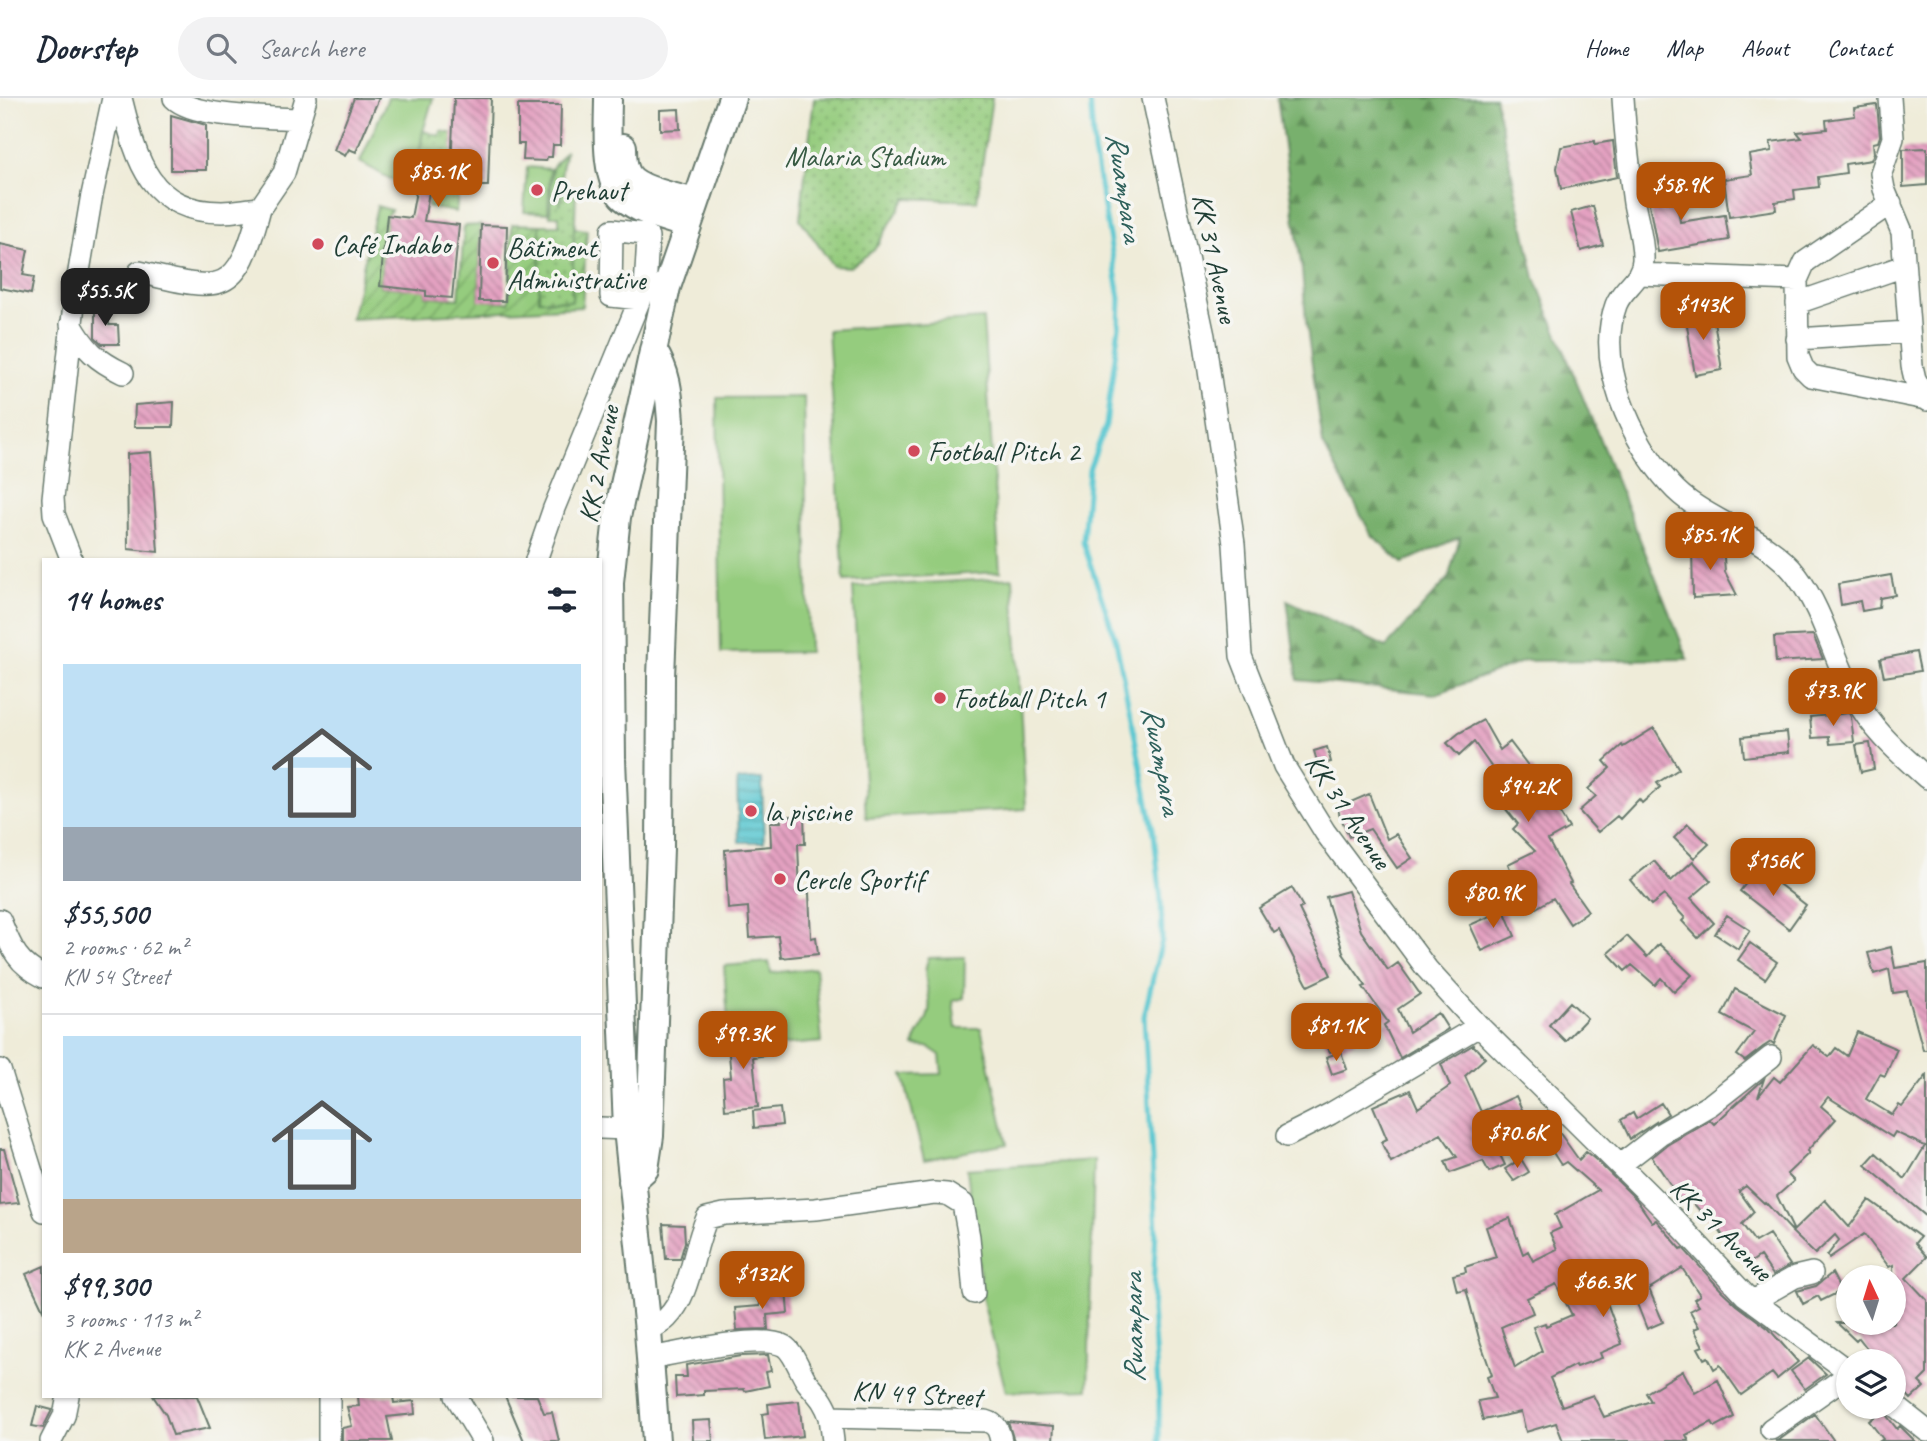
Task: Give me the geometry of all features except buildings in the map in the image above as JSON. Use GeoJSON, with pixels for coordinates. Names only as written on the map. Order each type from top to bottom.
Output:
{"type":"FeatureCollection","features":[{"type":"Feature","properties":{"kind":"main road"},"geometry":{"type":"LineString","coordinates":[[608,98],[609,157],[616,189],[622,197],[638,207],[692,214]]}},
{"type":"Feature","properties":{"kind":"main road"},"geometry":{"type":"LineString","coordinates":[[621,98],[624,156],[628,175],[692,214]]}},
{"type":"Feature","properties":{"kind":"main road","name":"KK 2 Avenue"},"geometry":{"type":"LineString","coordinates":[[656,1441],[651,1358],[627,1129],[612,759],[610,596],[617,517],[653,350],[651,292],[692,214],[732,98]]}},
{"type":"Feature","properties":{"kind":"main road"},"geometry":{"type":"LineString","coordinates":[[632,1181],[645,1169],[650,1136],[660,848],[661,677],[671,421],[664,367],[653,350]]}},
{"type":"Feature","properties":{"kind":"street"},"geometry":{"type":"LineString","coordinates":[[71,558],[54,514],[53,498],[71,324],[91,200],[113,98]]}},
{"type":"Feature","properties":{"kind":"street"},"geometry":{"type":"LineString","coordinates":[[121,98],[134,147],[148,177],[165,197],[192,208],[221,212],[260,208]]}},
{"type":"Feature","properties":{"kind":"street"},"geometry":{"type":"LineString","coordinates":[[174,98],[180,104],[200,111],[299,119]]}},
{"type":"Feature","properties":{"kind":"street"},"geometry":{"type":"LineString","coordinates":[[139,272],[199,286],[219,285],[237,270],[250,247],[260,208],[284,173],[306,98]]}},
{"type":"Feature","properties":{"kind":"street","name":"KK 31 Avenue"},"geometry":{"type":"LineString","coordinates":[[1153,98],[1204,336],[1234,544],[1241,656],[1284,766],[1325,832],[1427,969],[1479,1026],[1745,1295],[1836,1364]]}},
{"type":"Feature","properties":{"kind":"street"},"geometry":{"type":"LineString","coordinates":[[1623,98],[1626,144],[1643,261],[1639,274],[1618,301],[1609,329],[1615,379],[1632,426],[1644,452],[1672,487],[1688,500],[1761,543],[1797,576],[1854,695],[1883,739],[1927,778]]}},
{"type":"Feature","properties":{"kind":"street"},"geometry":{"type":"LineString","coordinates":[[1890,98],[1893,138],[1881,173],[1884,189],[1902,232],[1912,366],[1915,379],[1926,400]]}},
{"type":"Feature","properties":{"kind":"street"},"geometry":{"type":"LineString","coordinates":[[1891,203],[1805,262],[1797,280],[1798,356],[1803,368],[1811,376],[1926,400]]}},
{"type":"Feature","properties":{"kind":"street"},"geometry":{"type":"LineString","coordinates":[[1797,303],[1904,266]]}},
{"type":"Feature","properties":{"kind":"street"},"geometry":{"type":"LineString","coordinates":[[1639,274],[1797,280]]}},
{"type":"Feature","properties":{"kind":"street"},"geometry":{"type":"LineString","coordinates":[[537,558],[554,508],[651,292]]}},
{"type":"Feature","properties":{"kind":"street"},"geometry":{"type":"LineString","coordinates":[[71,324],[83,346],[103,363],[123,373]]}},
{"type":"Feature","properties":{"kind":"street"},"geometry":{"type":"LineString","coordinates":[[1797,339],[1908,332]]}},
{"type":"Feature","properties":{"kind":"street"},"geometry":{"type":"LineString","coordinates":[[0,920],[13,953],[31,971],[42,976]]}},
{"type":"Feature","properties":{"kind":"street"},"geometry":{"type":"LineString","coordinates":[[1287,1136],[1330,1114],[1479,1026]]}},
{"type":"Feature","properties":{"kind":"street"},"geometry":{"type":"LineString","coordinates":[[1620,1166],[1660,1134],[1710,1105],[1771,1058]]}},
{"type":"Feature","properties":{"kind":"street"},"geometry":{"type":"LineString","coordinates":[[0,1070],[42,1204]]}},
{"type":"Feature","properties":{"kind":"street"},"geometry":{"type":"LineString","coordinates":[[602,1128],[627,1129]]}},
{"type":"Feature","properties":{"kind":"street"},"geometry":{"type":"LineString","coordinates":[[648,1331],[667,1318],[683,1293],[707,1218],[724,1214],[816,1209],[934,1193],[947,1194],[963,1204],[974,1293]]}},
{"type":"Feature","properties":{"kind":"street"},"geometry":{"type":"LineString","coordinates":[[1754,1301],[1795,1277],[1812,1273]]}},
{"type":"Feature","properties":{"kind":"street","name":"KN 49 Street"},"geometry":{"type":"LineString","coordinates":[[651,1358],[737,1343],[768,1341],[784,1345],[790,1351],[809,1385],[824,1399],[830,1417],[986,1421],[993,1423],[998,1430],[1000,1441]]}},
{"type":"Feature","properties":{"kind":"street"},"geometry":{"type":"LineString","coordinates":[[1771,1429],[1836,1382]]}},
{"type":"Feature","properties":{"kind":"street"},"geometry":{"type":"LineString","coordinates":[[51,1441],[64,1416],[68,1398]]}},
{"type":"Feature","properties":{"kind":"street"},"geometry":{"type":"LineString","coordinates":[[329,1398],[329,1441]]}},
{"type":"Feature","properties":{"kind":"street"},"geometry":{"type":"LineString","coordinates":[[456,1398],[470,1441]]}},
{"type":"Feature","properties":{"kind":"street"},"geometry":{"type":"LineString","coordinates":[[456,1398],[483,1441]]}},
{"type":"Feature","properties":{"kind":"street"},"geometry":{"type":"LineString","coordinates":[[1906,1414],[1927,1431]]}},
{"type":"Feature","properties":{"kind":"street"},"geometry":{"type":"LineString","coordinates":[[830,1417],[833,1441]]}},
{"type":"Feature","properties":{"kind":"green space"},"geometry":{"type":"Polygon","coordinates":[[[388,98],[433,98],[422,135],[414,192],[360,162],[388,98]]]}},
{"type":"Feature","properties":{"kind":"green space","name":"Malaria Stadium"},"geometry":{"type":"Polygon","coordinates":[[[814,98],[992,98],[977,201],[906,198],[874,250],[850,267],[833,266],[800,219],[814,98]]]}},
{"type":"Feature","properties":{"kind":"green space"},"geometry":{"type":"Polygon","coordinates":[[[1277,98],[1495,98],[1535,278],[1688,659],[1525,661],[1436,694],[1298,680],[1287,600],[1386,647],[1448,579],[1460,537],[1402,563],[1371,534],[1323,444],[1306,321],[1302,270],[1277,98]]]}},
{"type":"Feature","properties":{"kind":"green space"},"geometry":{"type":"Polygon","coordinates":[[[423,131],[440,136],[441,131],[457,135],[451,187],[459,187],[456,212],[427,207],[434,167],[418,163],[423,131]]]}},
{"type":"Feature","properties":{"kind":"green space"},"geometry":{"type":"Polygon","coordinates":[[[566,151],[560,205],[563,189],[576,190],[572,301],[539,300],[540,225],[559,225],[559,216],[550,216],[552,168],[566,151]]]}},
{"type":"Feature","properties":{"kind":"green space","name":"Prehaut"},"geometry":{"type":"Polygon","coordinates":[[[527,167],[550,169],[548,213],[524,212],[527,167]]]}},
{"type":"Feature","properties":{"kind":"green space"},"geometry":{"type":"Polygon","coordinates":[[[377,206],[391,210],[387,215],[380,286],[408,289],[433,222],[426,296],[459,299],[464,226],[481,225],[479,300],[509,302],[512,224],[540,225],[539,300],[572,301],[574,228],[587,230],[582,307],[351,319],[377,206]]]}},
{"type":"Feature","properties":{"kind":"green space","name":"Football Pitch 2"},"geometry":{"type":"Polygon","coordinates":[[[983,319],[1000,572],[844,581],[828,330],[983,319]]]}},
{"type":"Feature","properties":{"kind":"green space"},"geometry":{"type":"Polygon","coordinates":[[[804,397],[809,652],[721,653],[717,398],[804,397]]]}},
{"type":"Feature","properties":{"kind":"green space","name":"Football Pitch 1"},"geometry":{"type":"Polygon","coordinates":[[[1013,578],[1026,809],[866,818],[853,587],[1013,578]]]}},
{"type":"Feature","properties":{"kind":"green space"},"geometry":{"type":"Polygon","coordinates":[[[965,957],[964,998],[953,1001],[956,1028],[981,1028],[1007,1144],[924,1160],[903,1075],[942,1074],[940,1055],[928,1047],[914,1046],[916,1037],[927,1019],[929,1008],[926,965],[929,958],[965,957]]]}},
{"type":"Feature","properties":{"kind":"green space"},"geometry":{"type":"Polygon","coordinates":[[[769,962],[771,973],[815,968],[822,1042],[776,1046],[774,1032],[729,1035],[724,966],[769,962]]]}},
{"type":"Feature","properties":{"kind":"green space"},"geometry":{"type":"Polygon","coordinates":[[[1094,1160],[1088,1389],[1006,1392],[983,1301],[967,1169],[1094,1160]]]}},
{"type":"Feature","properties":{"kind":"water","name":"la piscine"},"geometry":{"type":"Polygon","coordinates":[[[762,779],[764,842],[739,842],[737,780],[762,779]]]}},
{"type":"Feature","properties":{"kind":"waterway","name":"Rwampara"},"geometry":{"type":"LineString","coordinates":[[1090,98],[1094,151],[1120,298],[1106,425],[1089,469],[1083,542],[1116,641],[1154,834],[1161,901],[1162,940],[1144,1016],[1156,1230],[1152,1311],[1159,1399],[1159,1441]]}},
{"type":"Feature","properties":{"kind":"place","name":"Prehaut"},"geometry":{"type":"Point","coordinates":[537,190]}},
{"type":"Feature","properties":{"kind":"place","name":"Café Indabo"},"geometry":{"type":"Point","coordinates":[318,244]}},
{"type":"Feature","properties":{"kind":"place","name":"Bâtiment Administrative"},"geometry":{"type":"Point","coordinates":[493,263]}},
{"type":"Feature","properties":{"kind":"place","name":"Football Pitch 2"},"geometry":{"type":"Point","coordinates":[914,451]}},
{"type":"Feature","properties":{"kind":"place","name":"Football Pitch 1"},"geometry":{"type":"Point","coordinates":[940,698]}},
{"type":"Feature","properties":{"kind":"place","name":"la piscine"},"geometry":{"type":"Point","coordinates":[751,811]}},
{"type":"Feature","properties":{"kind":"place","name":"Cercle Sportif"},"geometry":{"type":"Point","coordinates":[780,879]}}]}
